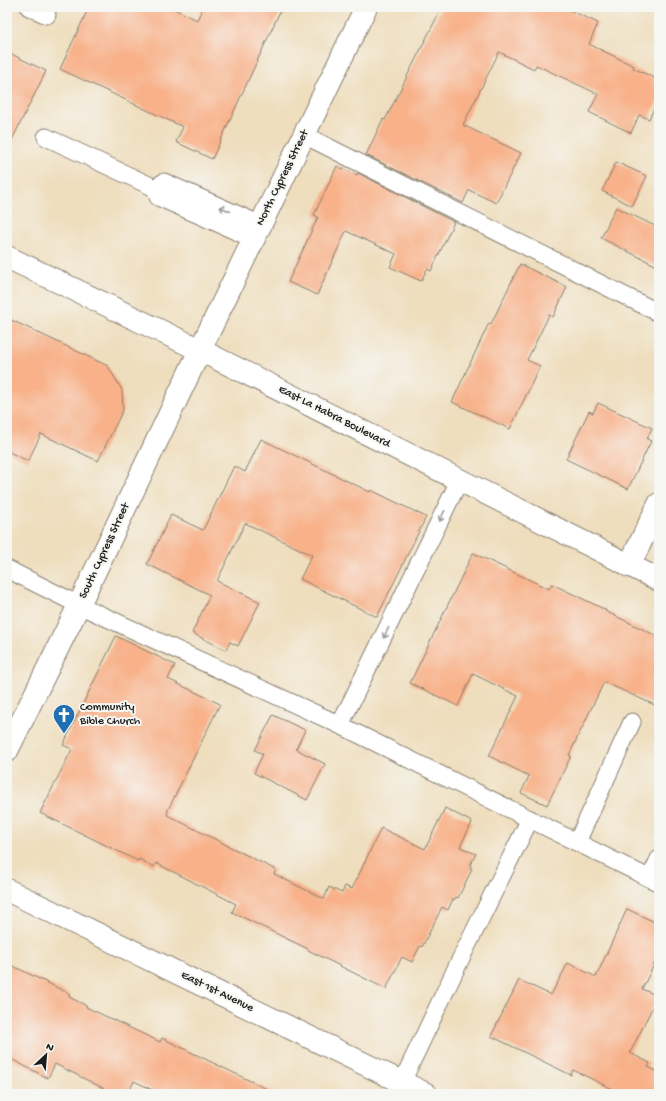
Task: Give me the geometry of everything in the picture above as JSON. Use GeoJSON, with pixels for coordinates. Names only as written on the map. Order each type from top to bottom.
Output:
{"type":"FeatureCollection","features":[{"type":"Feature","properties":{"kind":"street","name":"North Cypress Street"},"geometry":{"type":"LineString","coordinates":[[200,350],[366,7]]}},
{"type":"Feature","properties":{"kind":"street","name":"East La Habra Boulevard"},"geometry":{"type":"LineString","coordinates":[[7,257],[200,350],[659,580]]}},
{"type":"Feature","properties":{"kind":"street","name":"South Cypress Street"},"geometry":{"type":"LineString","coordinates":[[7,751],[79,606],[200,350]]}},
{"type":"Feature","properties":{"kind":"street"},"geometry":{"type":"LineString","coordinates":[[629,566],[659,504]]}},
{"type":"Feature","properties":{"kind":"street","name":"East 1st Avenue"},"geometry":{"type":"LineString","coordinates":[[7,890],[426,1094]]}},
{"type":"Feature","properties":{"kind":"lane"},"geometry":{"type":"LineString","coordinates":[[29,7],[47,16]]}},
{"type":"Feature","properties":{"kind":"lane"},"geometry":{"type":"LineString","coordinates":[[304,135],[659,313]]}},
{"type":"Feature","properties":{"kind":"lane"},"geometry":{"type":"LineString","coordinates":[[46,137],[155,188],[158,197],[257,232]]}},
{"type":"Feature","properties":{"kind":"lane"},"geometry":{"type":"LineString","coordinates":[[340,725],[459,481]]}},
{"type":"Feature","properties":{"kind":"lane"},"geometry":{"type":"LineString","coordinates":[[7,568],[79,606],[340,725],[654,880],[659,859]]}},
{"type":"Feature","properties":{"kind":"lane"},"geometry":{"type":"LineString","coordinates":[[577,842],[632,722]]}},
{"type":"Feature","properties":{"kind":"lane"},"geometry":{"type":"LineString","coordinates":[[402,1082],[530,819]]}},
{"type":"Feature","properties":{"kind":"building"},"geometry":{"type":"Polygon","coordinates":[[[89,7],[170,7],[197,20],[203,7],[282,7],[212,159],[176,142],[183,127],[60,69],[89,7]]]}},
{"type":"Feature","properties":{"kind":"building"},"geometry":{"type":"Polygon","coordinates":[[[442,7],[563,7],[598,23],[589,44],[634,66],[633,68],[659,80],[659,98],[649,119],[639,115],[631,133],[589,112],[598,94],[536,65],[534,69],[499,52],[463,125],[521,153],[496,203],[469,190],[463,203],[366,155],[383,119],[385,120],[442,7]]]}},
{"type":"Feature","properties":{"kind":"building"},"geometry":{"type":"Polygon","coordinates":[[[7,52],[46,71],[7,150],[7,52]]]}},
{"type":"Feature","properties":{"kind":"building"},"geometry":{"type":"Polygon","coordinates":[[[616,162],[647,176],[632,206],[602,191],[616,162]]]}},
{"type":"Feature","properties":{"kind":"building"},"geometry":{"type":"Polygon","coordinates":[[[337,166],[357,175],[358,173],[454,222],[431,271],[427,269],[421,281],[390,267],[396,254],[346,231],[317,295],[288,282],[318,217],[314,215],[337,166]]]}},
{"type":"Feature","properties":{"kind":"building"},"geometry":{"type":"Polygon","coordinates":[[[616,207],[659,228],[659,267],[601,238],[616,207]]]}},
{"type":"Feature","properties":{"kind":"building"},"geometry":{"type":"Polygon","coordinates":[[[520,264],[567,287],[553,317],[549,315],[527,360],[540,366],[510,429],[452,402],[489,323],[491,324],[520,264]]]}},
{"type":"Feature","properties":{"kind":"building"},"geometry":{"type":"Polygon","coordinates":[[[7,318],[108,366],[122,390],[123,410],[98,461],[41,434],[28,461],[7,451],[7,318]]]}},
{"type":"Feature","properties":{"kind":"building"},"geometry":{"type":"Polygon","coordinates":[[[598,403],[652,428],[647,439],[651,441],[628,489],[566,459],[589,411],[593,413],[598,403]]]}},
{"type":"Feature","properties":{"kind":"building"},"geometry":{"type":"Polygon","coordinates":[[[261,439],[370,492],[371,490],[426,517],[377,617],[300,579],[312,555],[245,523],[217,581],[260,602],[238,646],[230,642],[226,650],[192,633],[210,595],[147,564],[171,515],[203,530],[234,466],[245,472],[261,439]]]}},
{"type":"Feature","properties":{"kind":"building"},"geometry":{"type":"Polygon","coordinates":[[[473,553],[549,589],[552,584],[659,637],[659,707],[604,682],[547,805],[521,793],[529,776],[489,756],[518,696],[473,674],[458,706],[410,683],[473,553]]]}},
{"type":"Feature","properties":{"kind":"building"},"geometry":{"type":"Polygon","coordinates":[[[116,636],[175,665],[168,679],[220,704],[167,812],[167,815],[276,870],[274,874],[324,899],[329,887],[342,893],[345,886],[352,889],[381,828],[425,849],[445,808],[472,822],[460,847],[476,854],[470,865],[470,868],[472,869],[458,898],[456,897],[454,900],[453,899],[448,910],[442,907],[422,947],[420,946],[412,962],[402,957],[386,989],[232,912],[236,904],[156,863],[154,867],[139,859],[138,861],[40,813],[72,749],[63,745],[116,636]]]}},
{"type":"Feature","properties":{"kind":"building"},"geometry":{"type":"Polygon","coordinates":[[[273,715],[305,730],[296,749],[325,764],[307,800],[254,773],[263,754],[255,750],[273,715]]]}},
{"type":"Feature","properties":{"kind":"building"},"geometry":{"type":"Polygon","coordinates":[[[627,909],[659,924],[659,954],[642,989],[658,996],[630,1053],[650,1063],[648,1067],[659,1072],[659,1094],[623,1094],[573,1070],[571,1075],[491,1036],[519,980],[551,995],[568,963],[596,977],[627,909]]]}},
{"type":"Feature","properties":{"kind":"building"},"geometry":{"type":"Polygon","coordinates":[[[7,963],[70,994],[69,997],[87,1006],[86,1007],[160,1042],[162,1038],[277,1094],[161,1094],[134,1081],[128,1094],[115,1094],[55,1064],[48,1078],[7,1057],[7,963]]]}},
{"type":"Feature","properties":{"kind":"place","name":"Community Bible Church"},"geometry":{"type":"Point","coordinates":[64,734]}}]}
